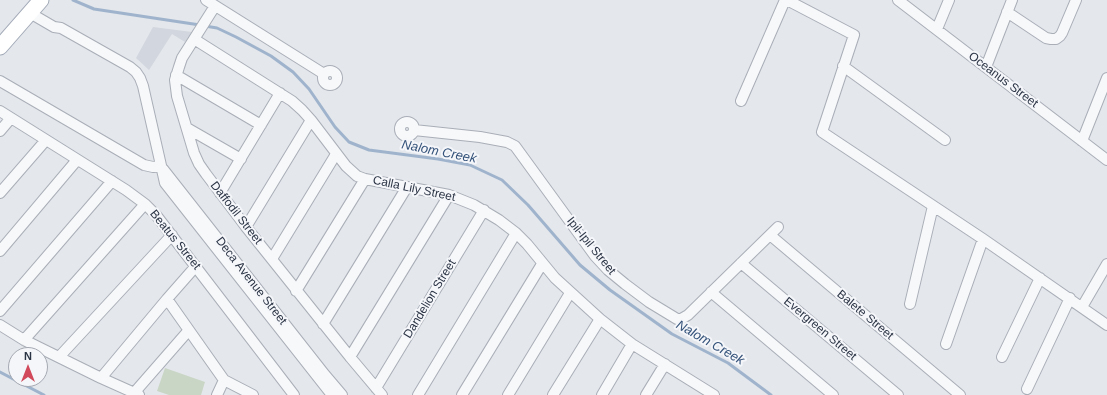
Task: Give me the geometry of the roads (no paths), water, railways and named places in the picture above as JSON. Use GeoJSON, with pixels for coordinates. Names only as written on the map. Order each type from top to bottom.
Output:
{"type":"FeatureCollection","features":[{"type":"Feature","properties":{"kind":"main road"},"geometry":{"type":"LineString","coordinates":[[0,47],[35,7]]}},
{"type":"Feature","properties":{"kind":"street"},"geometry":{"type":"LineString","coordinates":[[206,0],[324,74]]}},
{"type":"Feature","properties":{"kind":"street"},"geometry":{"type":"LineString","coordinates":[[741,101],[786,0],[854,35],[822,132],[983,239],[1107,325]]}},
{"type":"Feature","properties":{"kind":"street","name":"Oceanus Street"},"geometry":{"type":"LineString","coordinates":[[898,0],[1107,160]]}},
{"type":"Feature","properties":{"kind":"street"},"geometry":{"type":"LineString","coordinates":[[937,29],[949,0]]}},
{"type":"Feature","properties":{"kind":"street"},"geometry":{"type":"LineString","coordinates":[[986,67],[1012,0]]}},
{"type":"Feature","properties":{"kind":"street"},"geometry":{"type":"LineString","coordinates":[[1007,12],[1046,38],[1056,39],[1060,36],[1076,0]]}},
{"type":"Feature","properties":{"kind":"street","name":"Daffodil Street"},"geometry":{"type":"LineString","coordinates":[[215,6],[182,58],[176,75],[175,89],[194,153],[199,164],[246,227],[296,291],[379,391]]}},
{"type":"Feature","properties":{"kind":"street","name":"Deca Avenue Street"},"geometry":{"type":"LineString","coordinates":[[35,7],[54,27],[61,28],[130,67],[136,72],[145,92],[161,166],[216,241],[327,383],[342,395]]}},
{"type":"Feature","properties":{"kind":"street","name":"Calla Lily Street"},"geometry":{"type":"LineString","coordinates":[[194,38],[292,101],[311,120],[336,154],[351,172],[357,176],[449,195],[463,199],[484,210],[516,233],[542,264],[570,293],[632,344],[665,364],[698,391],[714,395]]}},
{"type":"Feature","properties":{"kind":"street"},"geometry":{"type":"LineString","coordinates":[[843,66],[945,140]]}},
{"type":"Feature","properties":{"kind":"street"},"geometry":{"type":"LineString","coordinates":[[176,75],[261,124]]}},
{"type":"Feature","properties":{"kind":"street"},"geometry":{"type":"LineString","coordinates":[[1082,141],[1107,78]]}},
{"type":"Feature","properties":{"kind":"street"},"geometry":{"type":"LineString","coordinates":[[0,81],[144,165],[153,167],[161,166]]}},
{"type":"Feature","properties":{"kind":"street"},"geometry":{"type":"LineString","coordinates":[[220,193],[280,93]]}},
{"type":"Feature","properties":{"kind":"street","name":"Beatus Street"},"geometry":{"type":"LineString","coordinates":[[0,111],[145,204],[172,235],[294,395]]}},
{"type":"Feature","properties":{"kind":"street"},"geometry":{"type":"LineString","coordinates":[[0,131],[11,118]]}},
{"type":"Feature","properties":{"kind":"street"},"geometry":{"type":"LineString","coordinates":[[246,227],[311,120]]}},
{"type":"Feature","properties":{"kind":"street"},"geometry":{"type":"LineString","coordinates":[[186,128],[241,159]]}},
{"type":"Feature","properties":{"kind":"street","name":"Ipil-Ipil Street"},"geometry":{"type":"LineString","coordinates":[[414,130],[507,142],[515,146],[595,256],[608,270],[624,284],[677,319],[684,318],[778,227]]}},
{"type":"Feature","properties":{"kind":"street"},"geometry":{"type":"LineString","coordinates":[[0,193],[46,140]]}},
{"type":"Feature","properties":{"kind":"street"},"geometry":{"type":"LineString","coordinates":[[272,259],[336,154]]}},
{"type":"Feature","properties":{"kind":"street"},"geometry":{"type":"LineString","coordinates":[[0,251],[77,160]]}},
{"type":"Feature","properties":{"kind":"street"},"geometry":{"type":"LineString","coordinates":[[296,291],[365,178]]}},
{"type":"Feature","properties":{"kind":"street"},"geometry":{"type":"LineString","coordinates":[[0,311],[112,182]]}},
{"type":"Feature","properties":{"kind":"street"},"geometry":{"type":"LineString","coordinates":[[323,324],[407,187]]}},
{"type":"Feature","properties":{"kind":"street"},"geometry":{"type":"LineString","coordinates":[[350,357],[449,195]]}},
{"type":"Feature","properties":{"kind":"street"},"geometry":{"type":"LineString","coordinates":[[24,340],[145,204]]}},
{"type":"Feature","properties":{"kind":"street"},"geometry":{"type":"LineString","coordinates":[[910,304],[933,206]]}},
{"type":"Feature","properties":{"kind":"street","name":"Dandelion Street"},"geometry":{"type":"LineString","coordinates":[[379,391],[484,210]]}},
{"type":"Feature","properties":{"kind":"street"},"geometry":{"type":"LineString","coordinates":[[418,395],[516,233]]}},
{"type":"Feature","properties":{"kind":"street"},"geometry":{"type":"LineString","coordinates":[[59,357],[172,235]]}},
{"type":"Feature","properties":{"kind":"street","name":"Balete Street"},"geometry":{"type":"LineString","coordinates":[[770,235],[959,395]]}},
{"type":"Feature","properties":{"kind":"street"},"geometry":{"type":"LineString","coordinates":[[946,344],[983,239]]}},
{"type":"Feature","properties":{"kind":"street","name":"Evergreen Street"},"geometry":{"type":"LineString","coordinates":[[741,263],[898,395]]}},
{"type":"Feature","properties":{"kind":"street"},"geometry":{"type":"LineString","coordinates":[[462,395],[542,264]]}},
{"type":"Feature","properties":{"kind":"street"},"geometry":{"type":"LineString","coordinates":[[1082,307],[1107,264]]}},
{"type":"Feature","properties":{"kind":"street"},"geometry":{"type":"LineString","coordinates":[[101,378],[196,266]]}},
{"type":"Feature","properties":{"kind":"street"},"geometry":{"type":"LineString","coordinates":[[1002,357],[1040,278]]}},
{"type":"Feature","properties":{"kind":"street"},"geometry":{"type":"LineString","coordinates":[[711,292],[833,395]]}},
{"type":"Feature","properties":{"kind":"street"},"geometry":{"type":"LineString","coordinates":[[508,395],[570,293]]}},
{"type":"Feature","properties":{"kind":"street"},"geometry":{"type":"LineString","coordinates":[[1027,388],[1070,298]]}},
{"type":"Feature","properties":{"kind":"street"},"geometry":{"type":"LineString","coordinates":[[167,299],[224,380],[253,395]]}},
{"type":"Feature","properties":{"kind":"street"},"geometry":{"type":"LineString","coordinates":[[553,395],[600,318]]}},
{"type":"Feature","properties":{"kind":"street"},"geometry":{"type":"LineString","coordinates":[[0,325],[24,340],[137,394],[189,330]]}},
{"type":"Feature","properties":{"kind":"street"},"geometry":{"type":"LineString","coordinates":[[602,395],[632,344]]}},
{"type":"Feature","properties":{"kind":"street"},"geometry":{"type":"LineString","coordinates":[[646,395],[665,364]]}},
{"type":"Feature","properties":{"kind":"street"},"geometry":{"type":"LineString","coordinates":[[217,395],[224,380]]}},
{"type":"Feature","properties":{"kind":"street","name":"Deca Avenue Street"},"geometry":{"type":"LineString","coordinates":[[327,383],[332,395]]}},
{"type":"Feature","properties":{"kind":"waterway","name":"Nalom Creek"},"geometry":{"type":"LineString","coordinates":[[73,0],[94,9],[200,25]]}},
{"type":"Feature","properties":{"kind":"waterway","name":"Nalom Creek"},"geometry":{"type":"LineString","coordinates":[[205,26],[217,28],[236,37],[271,56],[293,72],[309,89],[335,127],[349,142],[369,150],[438,159],[470,165],[502,180],[528,205],[580,265],[610,290],[672,334],[728,363],[771,395]]}},
{"type":"Feature","properties":{"kind":"waterway"},"geometry":{"type":"LineString","coordinates":[[0,372],[44,395]]}}]}
